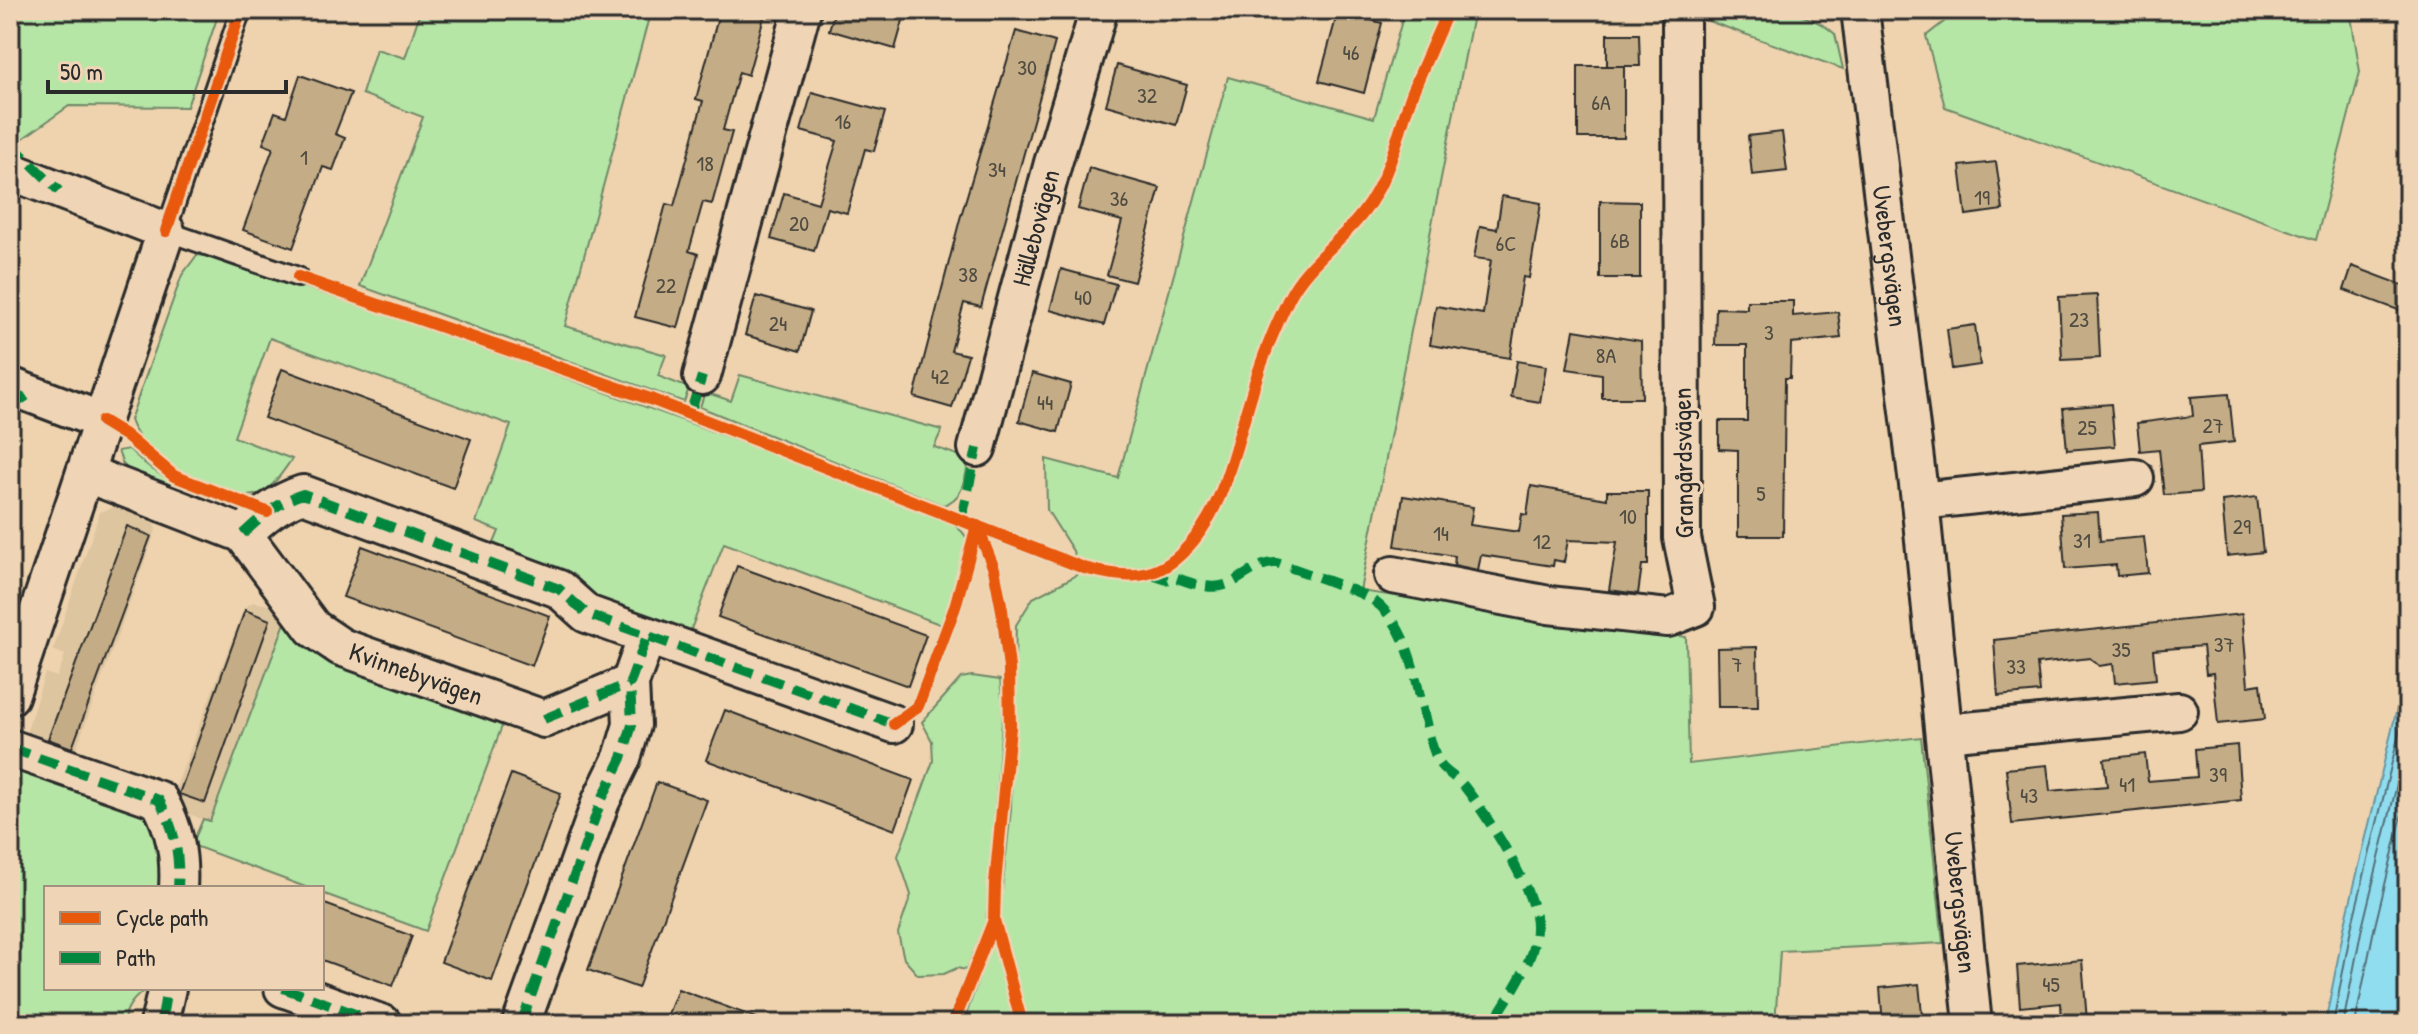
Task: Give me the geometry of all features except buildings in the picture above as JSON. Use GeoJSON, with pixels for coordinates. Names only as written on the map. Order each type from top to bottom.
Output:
{"type":"FeatureCollection","features":[{"type":"Feature","properties":{"kind":"street"},"geometry":{"type":"LineString","coordinates":[[702,376],[802,10]]}},
{"type":"Feature","properties":{"kind":"street","name":"Hällebovägen"},"geometry":{"type":"LineString","coordinates":[[977,448],[1053,163],[1099,10]]}},
{"type":"Feature","properties":{"kind":"street","name":"Grangårdsvägen"},"geometry":{"type":"LineString","coordinates":[[1393,575],[1549,605],[1668,618],[1696,607],[1682,538],[1681,10]]}},
{"type":"Feature","properties":{"kind":"street","name":"Uvebergsvägen"},"geometry":{"type":"LineString","coordinates":[[1860,10],[1920,501],[1973,1024]]}},
{"type":"Feature","properties":{"kind":"street"},"geometry":{"type":"LineString","coordinates":[[10,171],[166,231],[10,696]]}},
{"type":"Feature","properties":{"kind":"street"},"geometry":{"type":"LineString","coordinates":[[17,395],[102,421]]}},
{"type":"Feature","properties":{"kind":"street"},"geometry":{"type":"LineString","coordinates":[[85,473],[243,534],[267,512],[285,500],[303,494],[559,589],[587,614],[894,724]]}},
{"type":"Feature","properties":{"kind":"street"},"geometry":{"type":"LineString","coordinates":[[1920,501],[2135,478]]}},
{"type":"Feature","properties":{"kind":"street","name":"Kvinnebyvägen"},"geometry":{"type":"LineString","coordinates":[[243,534],[313,628],[341,647],[544,719],[630,683]]}},
{"type":"Feature","properties":{"kind":"street"},"geometry":{"type":"LineString","coordinates":[[521,1024],[601,801],[622,758],[632,725],[630,683],[647,636]]}},
{"type":"Feature","properties":{"kind":"street"},"geometry":{"type":"LineString","coordinates":[[1944,733],[2179,711]]}},
{"type":"Feature","properties":{"kind":"street"},"geometry":{"type":"LineString","coordinates":[[10,748],[159,800],[171,822],[177,843],[178,886]]}},
{"type":"Feature","properties":{"kind":"street"},"geometry":{"type":"LineString","coordinates":[[159,1024],[167,990]]}},
{"type":"Feature","properties":{"kind":"street"},"geometry":{"type":"LineString","coordinates":[[289,990],[383,1024]]}},
{"type":"Feature","properties":{"kind":"lane"},"geometry":{"type":"LineString","coordinates":[[241,10],[166,231],[298,277]]}},
{"type":"Feature","properties":{"kind":"shaded area"},"geometry":{"type":"Polygon","coordinates":[[[120,505],[151,518],[156,530],[75,752],[23,743],[45,673],[57,677],[65,655],[53,650],[100,512],[120,505]]]}},
{"type":"Feature","properties":{"kind":"shaded area"},"geometry":{"type":"Polygon","coordinates":[[[253,602],[269,605],[285,623],[209,822],[175,808],[172,797],[244,608],[253,602]]]}},
{"type":"Feature","properties":{"kind":"green space"},"geometry":{"type":"Polygon","coordinates":[[[10,10],[217,10],[217,18],[187,107],[69,106],[22,139],[10,127],[10,10]]]}},
{"type":"Feature","properties":{"kind":"green space"},"geometry":{"type":"Polygon","coordinates":[[[421,10],[651,10],[565,326],[666,355],[658,376],[689,388],[684,402],[360,286],[423,117],[362,94],[376,49],[405,58],[421,10]]]}},
{"type":"Feature","properties":{"kind":"green space"},"geometry":{"type":"Polygon","coordinates":[[[1405,10],[1474,10],[1360,591],[1686,637],[1689,764],[1921,737],[1943,943],[1780,951],[1775,1024],[963,1024],[999,920],[1011,810],[1016,625],[1033,598],[1079,574],[1073,551],[1047,510],[1046,459],[1118,478],[1228,77],[1374,118],[1405,10]]]}},
{"type":"Feature","properties":{"kind":"green space"},"geometry":{"type":"Polygon","coordinates":[[[1698,10],[1770,10],[1805,17],[1835,34],[1843,69],[1697,17],[1698,10]]]}},
{"type":"Feature","properties":{"kind":"green space"},"geometry":{"type":"Polygon","coordinates":[[[1959,10],[2350,10],[2360,72],[2316,240],[1945,107],[1926,36],[1959,10]]]}},
{"type":"Feature","properties":{"kind":"green space"},"geometry":{"type":"Polygon","coordinates":[[[197,255],[210,256],[489,351],[949,521],[962,532],[969,547],[942,625],[724,543],[688,637],[591,602],[490,553],[499,531],[476,522],[511,425],[270,338],[234,437],[292,459],[273,484],[258,494],[243,496],[205,486],[149,448],[130,420],[182,275],[197,255]]]}},
{"type":"Feature","properties":{"kind":"green space"},"geometry":{"type":"Polygon","coordinates":[[[740,375],[942,430],[934,447],[969,459],[959,493],[943,505],[700,407],[705,392],[731,401],[740,375]]]}},
{"type":"Feature","properties":{"kind":"green space"},"geometry":{"type":"Polygon","coordinates":[[[129,449],[182,488],[243,508],[228,512],[134,476],[123,464],[118,451],[129,449]]]}},
{"type":"Feature","properties":{"kind":"green space"},"geometry":{"type":"Polygon","coordinates":[[[285,623],[302,637],[490,718],[502,726],[426,931],[324,894],[324,886],[303,886],[192,845],[203,819],[210,821],[285,623]]]}},
{"type":"Feature","properties":{"kind":"green space"},"geometry":{"type":"Polygon","coordinates":[[[972,676],[1000,680],[1003,708],[986,922],[966,970],[957,968],[944,974],[918,975],[904,959],[898,933],[911,895],[898,856],[933,761],[932,741],[922,722],[961,678],[972,676]]]}},
{"type":"Feature","properties":{"kind":"green space"},"geometry":{"type":"Polygon","coordinates":[[[18,759],[129,799],[159,823],[165,886],[44,886],[44,990],[145,990],[131,1003],[123,1024],[10,1024],[10,782],[18,759]]]}},
{"type":"Feature","properties":{"kind":"water"},"geometry":{"type":"Polygon","coordinates":[[[2408,663],[2408,1024],[2325,1024],[2344,928],[2408,663]]]}},
{"type":"Feature","properties":{"kind":"marked path"},"geometry":{"type":"LineString","coordinates":[[10,143],[59,191]]}},
{"type":"Feature","properties":{"kind":"marked path"},"geometry":{"type":"LineString","coordinates":[[690,414],[702,376]]}},
{"type":"Feature","properties":{"kind":"marked path"},"geometry":{"type":"LineString","coordinates":[[10,407],[31,393]]}},
{"type":"Feature","properties":{"kind":"marked path"},"geometry":{"type":"LineString","coordinates":[[962,519],[977,448]]}},
{"type":"Feature","properties":{"kind":"marked path"},"geometry":{"type":"LineString","coordinates":[[243,534],[271,510],[303,494],[559,589],[587,614],[894,724],[899,720]]}},
{"type":"Feature","properties":{"kind":"marked path"},"geometry":{"type":"LineString","coordinates":[[1149,574],[1167,580],[1174,577],[1215,587],[1228,584],[1261,566],[1276,563],[1368,597],[1385,611],[1398,628],[1414,672],[1438,761],[1464,786],[1485,815],[1519,873],[1534,910],[1536,925],[1532,951],[1521,977],[1492,1024]]}},
{"type":"Feature","properties":{"kind":"marked path"},"geometry":{"type":"LineString","coordinates":[[544,719],[630,683],[647,636]]}},
{"type":"Feature","properties":{"kind":"marked path"},"geometry":{"type":"LineString","coordinates":[[521,1024],[601,801],[622,758],[632,725],[630,683]]}},
{"type":"Feature","properties":{"kind":"marked path"},"geometry":{"type":"LineString","coordinates":[[10,748],[159,800],[175,842],[178,886]]}},
{"type":"Feature","properties":{"kind":"marked path"},"geometry":{"type":"LineString","coordinates":[[162,1018],[167,990]]}},
{"type":"Feature","properties":{"kind":"marked path"},"geometry":{"type":"LineString","coordinates":[[289,990],[383,1024]]}},
{"type":"Feature","properties":{"kind":"cycle path"},"geometry":{"type":"LineString","coordinates":[[166,231],[241,10]]}},
{"type":"Feature","properties":{"kind":"cycle path"},"geometry":{"type":"LineString","coordinates":[[298,277],[653,400],[1084,568],[1111,574],[1147,574],[1181,554],[1207,522],[1231,465],[1256,378],[1289,298],[1308,271],[1365,210],[1381,184],[1412,94],[1448,10]]}},
{"type":"Feature","properties":{"kind":"cycle path"},"geometry":{"type":"LineString","coordinates":[[102,421],[125,435],[174,476],[267,512]]}},
{"type":"Feature","properties":{"kind":"cycle path"},"geometry":{"type":"LineString","coordinates":[[894,724],[918,706],[955,607],[977,526]]}},
{"type":"Feature","properties":{"kind":"cycle path"},"geometry":{"type":"LineString","coordinates":[[953,1024],[994,920],[1010,727],[1009,668],[1002,610],[994,569],[977,526]]}},
{"type":"Feature","properties":{"kind":"cycle path"},"geometry":{"type":"LineString","coordinates":[[994,920],[1022,1024]]}}]}
